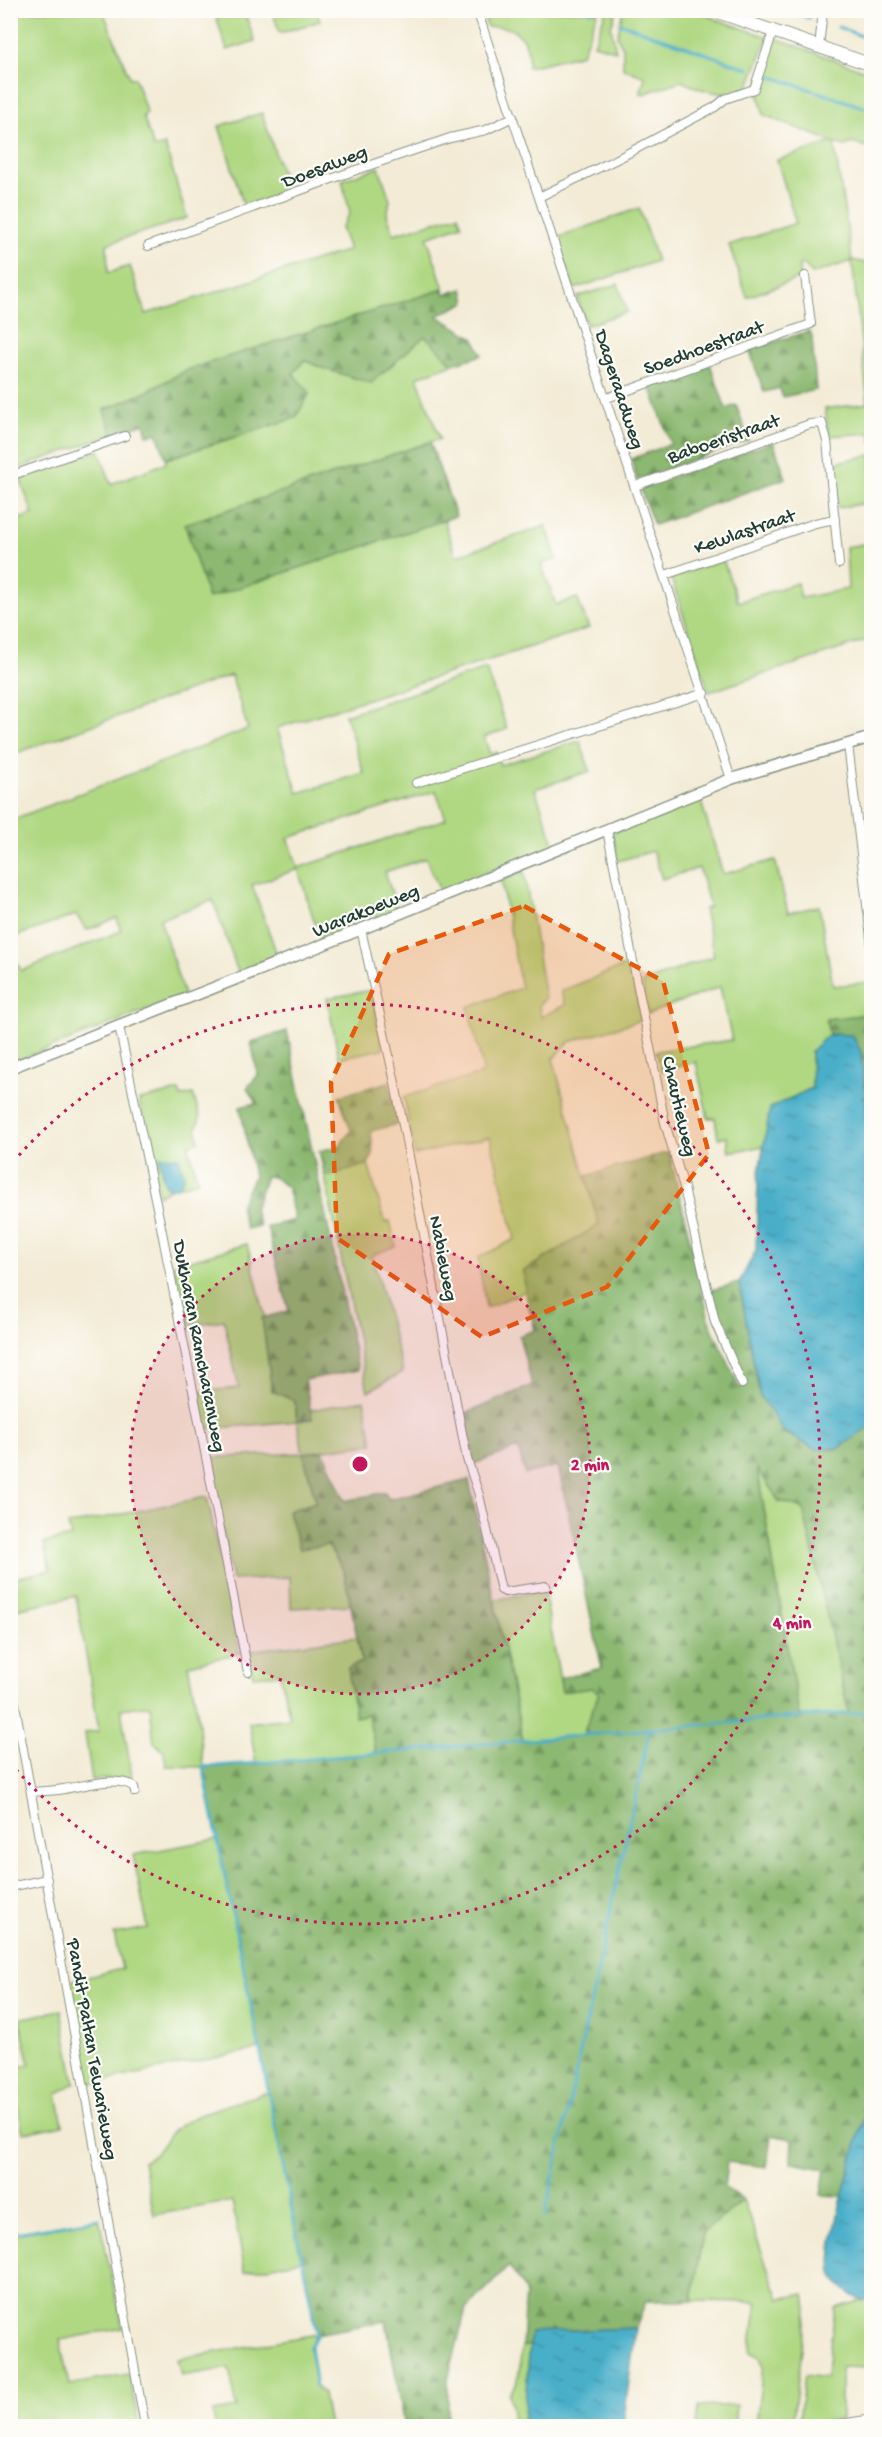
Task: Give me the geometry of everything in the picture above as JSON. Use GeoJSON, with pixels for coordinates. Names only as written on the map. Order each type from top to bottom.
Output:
{"type":"FeatureCollection","features":[{"type":"Feature","properties":{"kind":"main road"},"geometry":{"type":"LineString","coordinates":[[712,10],[872,65]]}},
{"type":"Feature","properties":{"kind":"street"},"geometry":{"type":"LineString","coordinates":[[130,13],[139,10]]}},
{"type":"Feature","properties":{"kind":"street","name":"Dageraadweg"},"geometry":{"type":"LineString","coordinates":[[477,10],[705,693],[731,779]]}},
{"type":"Feature","properties":{"kind":"street"},"geometry":{"type":"LineString","coordinates":[[819,47],[823,10]]}},
{"type":"Feature","properties":{"kind":"street"},"geometry":{"type":"LineString","coordinates":[[539,197],[620,158],[715,107],[725,99],[754,89],[773,32]]}},
{"type":"Feature","properties":{"kind":"street","name":"Doesaweg"},"geometry":{"type":"LineString","coordinates":[[148,246],[411,150],[486,130],[513,117]]}},
{"type":"Feature","properties":{"kind":"street","name":"Soedhoestraat"},"geometry":{"type":"LineString","coordinates":[[607,398],[811,324],[805,276]]}},
{"type":"Feature","properties":{"kind":"street","name":"Baboeristraat"},"geometry":{"type":"LineString","coordinates":[[635,486],[810,424],[822,423],[827,441],[835,519]]}},
{"type":"Feature","properties":{"kind":"street"},"geometry":{"type":"LineString","coordinates":[[10,476],[125,436]]}},
{"type":"Feature","properties":{"kind":"street"},"geometry":{"type":"LineString","coordinates":[[835,519],[839,564]]}},
{"type":"Feature","properties":{"kind":"street","name":"Kewlastraat"},"geometry":{"type":"LineString","coordinates":[[665,575],[815,523],[835,519]]}},
{"type":"Feature","properties":{"kind":"street"},"geometry":{"type":"LineString","coordinates":[[416,783],[705,693]]}},
{"type":"Feature","properties":{"kind":"street","name":"Warakoeweg"},"geometry":{"type":"LineString","coordinates":[[10,1068],[731,779],[872,737]]}},
{"type":"Feature","properties":{"kind":"street"},"geometry":{"type":"LineString","coordinates":[[848,744],[872,947]]}},
{"type":"Feature","properties":{"kind":"street","name":"Chautieweg"},"geometry":{"type":"LineString","coordinates":[[607,830],[665,1123],[683,1184],[715,1322],[741,1384]]}},
{"type":"Feature","properties":{"kind":"street","name":"Nabieweg"},"geometry":{"type":"LineString","coordinates":[[361,929],[394,1078],[467,1459],[479,1495],[502,1592],[546,1586]]}},
{"type":"Feature","properties":{"kind":"street","name":"Dukharan Ramcharanweg"},"geometry":{"type":"LineString","coordinates":[[119,1026],[170,1271],[248,1672]]}},
{"type":"Feature","properties":{"kind":"street","name":"Pandit Paltan Tewarieweg"},"geometry":{"type":"LineString","coordinates":[[10,1677],[145,2427]]}},
{"type":"Feature","properties":{"kind":"street"},"geometry":{"type":"LineString","coordinates":[[31,1792],[64,1789],[90,1783],[117,1782],[129,1783],[134,1787],[135,1792]]}},
{"type":"Feature","properties":{"kind":"street"},"geometry":{"type":"LineString","coordinates":[[10,1887],[47,1879]]}},
{"type":"Feature","properties":{"kind":"street"},"geometry":{"type":"LineString","coordinates":[[829,2427],[872,2419]]}},
{"type":"Feature","properties":{"kind":"highlighted area"},"geometry":{"type":"Polygon","coordinates":[[[524,906],[663,981],[709,1154],[607,1287],[482,1337],[337,1238],[331,1082],[389,954],[524,906]]]}},
{"type":"Feature","properties":{"kind":"green space"},"geometry":{"type":"Polygon","coordinates":[[[482,10],[598,11],[582,54],[528,67],[527,48],[520,35],[506,28],[487,27],[482,10]]]}},
{"type":"Feature","properties":{"kind":"green space"},"geometry":{"type":"Polygon","coordinates":[[[623,10],[693,11],[768,37],[748,88],[721,93],[698,88],[681,81],[640,95],[645,77],[623,68],[623,48],[617,37],[623,10]]]}},
{"type":"Feature","properties":{"kind":"green space"},"geometry":{"type":"Polygon","coordinates":[[[11,11],[103,11],[130,78],[135,78],[147,114],[143,116],[154,148],[165,145],[187,218],[107,244],[108,273],[130,266],[146,314],[349,250],[341,228],[350,213],[342,180],[379,167],[390,200],[387,215],[394,234],[458,215],[462,225],[427,237],[444,289],[189,369],[146,392],[104,410],[113,434],[11,471],[11,11]]]}},
{"type":"Feature","properties":{"kind":"green space"},"geometry":{"type":"Polygon","coordinates":[[[214,11],[244,11],[255,41],[227,50],[214,11]]]}},
{"type":"Feature","properties":{"kind":"green space"},"geometry":{"type":"Polygon","coordinates":[[[272,11],[317,11],[320,21],[280,33],[272,11]]]}},
{"type":"Feature","properties":{"kind":"green space"},"geometry":{"type":"Polygon","coordinates":[[[606,11],[616,11],[611,27],[616,51],[594,44],[606,11]]]}},
{"type":"Feature","properties":{"kind":"green space"},"geometry":{"type":"Polygon","coordinates":[[[775,38],[871,73],[871,148],[852,143],[845,146],[834,143],[852,260],[871,264],[871,433],[829,436],[825,409],[868,403],[852,261],[812,274],[804,264],[799,265],[800,278],[747,297],[729,245],[796,223],[777,160],[833,142],[764,115],[757,89],[775,38]]]}},
{"type":"Feature","properties":{"kind":"green space"},"geometry":{"type":"Polygon","coordinates":[[[262,113],[288,192],[244,206],[219,126],[262,113]]]}},
{"type":"Feature","properties":{"kind":"green space"},"geometry":{"type":"Polygon","coordinates":[[[639,208],[657,261],[574,289],[557,238],[639,208]]]}},
{"type":"Feature","properties":{"kind":"green space"},"geometry":{"type":"Polygon","coordinates":[[[618,284],[627,312],[587,325],[577,297],[618,284]]]}},
{"type":"Feature","properties":{"kind":"green space"},"geometry":{"type":"Polygon","coordinates":[[[444,289],[445,294],[463,289],[466,302],[437,316],[474,338],[482,355],[453,364],[425,336],[371,383],[304,360],[293,374],[310,393],[295,418],[166,459],[157,433],[147,435],[144,423],[113,434],[104,410],[146,392],[189,369],[444,289]]]}},
{"type":"Feature","properties":{"kind":"green space"},"geometry":{"type":"Polygon","coordinates":[[[809,331],[812,337],[816,390],[782,397],[780,388],[764,392],[749,350],[809,331]]]}},
{"type":"Feature","properties":{"kind":"green space"},"geometry":{"type":"Polygon","coordinates":[[[425,335],[453,364],[417,377],[440,439],[185,525],[208,598],[444,520],[456,556],[546,526],[557,559],[541,564],[556,605],[577,598],[589,628],[277,728],[298,793],[364,773],[345,715],[486,669],[507,729],[484,737],[490,754],[496,752],[500,765],[580,741],[590,771],[535,789],[555,846],[440,891],[426,858],[385,872],[397,909],[320,940],[298,869],[252,885],[278,957],[238,972],[213,900],[160,919],[184,995],[11,1063],[11,966],[18,964],[21,971],[121,931],[117,918],[87,930],[76,915],[11,938],[11,820],[248,729],[231,675],[11,755],[11,522],[33,514],[20,479],[99,450],[111,484],[166,463],[166,459],[295,418],[293,374],[304,360],[371,383],[425,335]],[[436,791],[288,838],[298,868],[446,819],[436,791]]]}},
{"type":"Feature","properties":{"kind":"green space"},"geometry":{"type":"Polygon","coordinates":[[[710,364],[726,409],[736,405],[749,440],[637,480],[631,459],[671,444],[650,386],[710,364]]]}},
{"type":"Feature","properties":{"kind":"green space"},"geometry":{"type":"Polygon","coordinates":[[[430,442],[456,516],[208,598],[185,524],[430,442]]]}},
{"type":"Feature","properties":{"kind":"green space"},"geometry":{"type":"Polygon","coordinates":[[[773,442],[786,478],[654,525],[640,488],[773,442]]]}},
{"type":"Feature","properties":{"kind":"green space"},"geometry":{"type":"Polygon","coordinates":[[[871,455],[871,502],[838,508],[833,463],[871,455]]]}},
{"type":"Feature","properties":{"kind":"green space"},"geometry":{"type":"Polygon","coordinates":[[[871,543],[871,639],[709,692],[671,578],[723,560],[738,602],[797,583],[801,598],[848,589],[846,547],[871,543]]]}},
{"type":"Feature","properties":{"kind":"green space"},"geometry":{"type":"Polygon","coordinates":[[[700,798],[723,874],[775,860],[788,913],[819,906],[833,986],[871,982],[871,1014],[827,1019],[829,1034],[811,1051],[812,1088],[770,1108],[764,1146],[729,1152],[727,1137],[718,1138],[715,1118],[708,1118],[696,1062],[661,1071],[656,1051],[732,1040],[720,987],[648,1014],[642,983],[714,956],[704,909],[710,907],[699,868],[662,879],[653,851],[618,861],[612,833],[700,798]]]}},
{"type":"Feature","properties":{"kind":"green space"},"geometry":{"type":"Polygon","coordinates":[[[524,871],[545,999],[539,1005],[541,1017],[565,1005],[561,991],[629,964],[641,1020],[569,1042],[553,1059],[599,1225],[524,1271],[525,1291],[486,1308],[478,1258],[515,1239],[490,1137],[415,1155],[404,1097],[484,1073],[468,1007],[521,988],[501,881],[524,871]]]}},
{"type":"Feature","properties":{"kind":"green space"},"geometry":{"type":"Polygon","coordinates":[[[371,990],[383,1049],[339,1058],[327,998],[371,990]]]}},
{"type":"Feature","properties":{"kind":"green space"},"geometry":{"type":"Polygon","coordinates":[[[871,1014],[871,1157],[861,1052],[852,1035],[829,1034],[826,1019],[871,1014]]]}},
{"type":"Feature","properties":{"kind":"green space"},"geometry":{"type":"Polygon","coordinates":[[[287,1031],[358,1370],[305,1380],[312,1419],[297,1421],[295,1401],[272,1391],[262,1318],[289,1311],[267,1227],[295,1220],[287,1187],[273,1177],[266,1176],[254,1210],[260,1226],[246,1229],[240,1206],[254,1176],[240,1107],[256,1103],[247,1088],[258,1075],[251,1042],[287,1031]]]}},
{"type":"Feature","properties":{"kind":"green space"},"geometry":{"type":"Polygon","coordinates":[[[389,1082],[398,1124],[371,1131],[373,1155],[368,1164],[325,1177],[319,1151],[339,1146],[351,1131],[339,1096],[389,1082]]]}},
{"type":"Feature","properties":{"kind":"green space"},"geometry":{"type":"Polygon","coordinates":[[[179,1091],[181,1097],[193,1094],[200,1117],[196,1129],[199,1141],[188,1145],[198,1181],[180,1186],[184,1175],[159,1160],[165,1185],[170,1189],[159,1195],[139,1100],[179,1091]]]}},
{"type":"Feature","properties":{"kind":"green space"},"geometry":{"type":"Polygon","coordinates":[[[669,1152],[710,1324],[740,1388],[746,1385],[717,1320],[711,1290],[739,1283],[760,1396],[839,1448],[871,1425],[872,2111],[866,2112],[843,2196],[821,2195],[825,2169],[791,2163],[792,2139],[771,2135],[767,2167],[727,2162],[724,2187],[743,2200],[703,2233],[692,2301],[646,2301],[636,2328],[532,2332],[530,2346],[522,2346],[525,2290],[509,2266],[466,2309],[448,2379],[448,2426],[405,2426],[386,2321],[317,2334],[203,1767],[376,1754],[368,1714],[355,1717],[348,1668],[362,1662],[344,1571],[328,1545],[299,1549],[288,1511],[316,1502],[303,1453],[323,1451],[345,1501],[385,1492],[389,1499],[469,1480],[523,1741],[583,1735],[599,1693],[592,1688],[562,1692],[560,1678],[602,1668],[558,1466],[525,1474],[518,1448],[474,1464],[462,1415],[532,1385],[519,1336],[535,1330],[525,1291],[524,1271],[599,1225],[586,1176],[669,1152]],[[757,1468],[799,1716],[849,1714],[803,1508],[779,1501],[757,1468]]]}},
{"type":"Feature","properties":{"kind":"green space"},"geometry":{"type":"Polygon","coordinates":[[[368,1164],[385,1223],[390,1221],[396,1246],[372,1255],[403,1372],[368,1391],[325,1177],[368,1164]]]}},
{"type":"Feature","properties":{"kind":"green space"},"geometry":{"type":"Polygon","coordinates":[[[247,1244],[265,1317],[262,1318],[295,1401],[297,1420],[312,1419],[310,1410],[364,1400],[373,1443],[304,1453],[316,1502],[299,1549],[328,1544],[344,1571],[351,1605],[291,1608],[290,1577],[232,1580],[209,1458],[303,1453],[297,1421],[205,1429],[197,1392],[239,1388],[224,1320],[185,1326],[173,1265],[247,1244]]]}},
{"type":"Feature","properties":{"kind":"green space"},"geometry":{"type":"Polygon","coordinates":[[[757,1466],[779,1501],[803,1508],[849,1714],[799,1717],[757,1466]]]}},
{"type":"Feature","properties":{"kind":"green space"},"geometry":{"type":"Polygon","coordinates":[[[207,1497],[240,1653],[188,1665],[198,1716],[203,1767],[166,1766],[164,1752],[154,1742],[150,1705],[121,1709],[132,1778],[92,1780],[85,1733],[99,1731],[76,1596],[11,1610],[10,1579],[50,1570],[44,1543],[71,1537],[68,1525],[207,1497]]]}},
{"type":"Feature","properties":{"kind":"green space"},"geometry":{"type":"Polygon","coordinates":[[[544,1590],[562,1692],[592,1688],[599,1693],[583,1735],[523,1741],[494,1600],[544,1590]]]}},
{"type":"Feature","properties":{"kind":"green space"},"geometry":{"type":"Polygon","coordinates":[[[357,1637],[362,1662],[348,1668],[355,1716],[368,1714],[376,1755],[256,1764],[249,1723],[290,1718],[280,1674],[253,1676],[248,1651],[357,1637]]]}},
{"type":"Feature","properties":{"kind":"green space"},"geometry":{"type":"Polygon","coordinates":[[[217,1839],[259,2049],[87,2084],[69,1981],[122,1969],[114,1934],[148,1928],[133,1855],[217,1839]]]}},
{"type":"Feature","properties":{"kind":"green space"},"geometry":{"type":"Polygon","coordinates":[[[61,2010],[75,2083],[57,2094],[63,2125],[23,2133],[11,2069],[30,2064],[19,2019],[61,2010]]]}},
{"type":"Feature","properties":{"kind":"green space"},"geometry":{"type":"Polygon","coordinates":[[[268,2092],[301,2260],[245,2272],[232,2201],[154,2215],[143,2162],[155,2154],[174,2130],[187,2121],[268,2092]]]}},
{"type":"Feature","properties":{"kind":"green space"},"geometry":{"type":"Polygon","coordinates":[[[743,2200],[779,2299],[805,2294],[807,2309],[792,2426],[756,2426],[763,2365],[760,2357],[750,2352],[757,2302],[692,2301],[703,2233],[743,2200]]]}},
{"type":"Feature","properties":{"kind":"green space"},"geometry":{"type":"Polygon","coordinates":[[[99,2219],[123,2328],[60,2340],[69,2385],[129,2374],[139,2426],[11,2426],[11,2234],[99,2219]]]}},
{"type":"Feature","properties":{"kind":"green space"},"geometry":{"type":"Polygon","coordinates":[[[871,2298],[871,2368],[841,2367],[841,2419],[798,2426],[805,2375],[826,2378],[835,2308],[871,2298]]]}},
{"type":"Feature","properties":{"kind":"green space"},"geometry":{"type":"Polygon","coordinates":[[[317,2334],[310,2347],[316,2386],[323,2394],[329,2426],[215,2426],[213,2412],[237,2408],[229,2368],[181,2376],[177,2359],[317,2334]]]}},
{"type":"Feature","properties":{"kind":"green space"},"geometry":{"type":"Polygon","coordinates":[[[522,2346],[530,2346],[523,2426],[512,2426],[513,2411],[509,2394],[518,2381],[522,2346]]]}},
{"type":"Feature","properties":{"kind":"green space"},"geometry":{"type":"Polygon","coordinates":[[[736,2405],[734,2426],[696,2426],[698,2407],[736,2405]]]}},
{"type":"Feature","properties":{"kind":"water"},"geometry":{"type":"Polygon","coordinates":[[[829,1034],[852,1035],[861,1052],[871,1157],[872,1425],[839,1448],[814,1449],[785,1433],[760,1396],[739,1283],[756,1250],[758,1178],[770,1108],[812,1088],[811,1051],[829,1034]]]}},
{"type":"Feature","properties":{"kind":"water"},"geometry":{"type":"Polygon","coordinates":[[[161,1156],[179,1157],[184,1175],[180,1186],[170,1189],[165,1185],[159,1160],[161,1156]]]}},
{"type":"Feature","properties":{"kind":"water"},"geometry":{"type":"Polygon","coordinates":[[[866,2111],[872,2111],[872,2298],[862,2301],[840,2285],[834,2278],[831,2266],[836,2223],[866,2111]]]}},
{"type":"Feature","properties":{"kind":"water"},"geometry":{"type":"Polygon","coordinates":[[[636,2328],[623,2426],[523,2426],[531,2332],[636,2328]]]}},
{"type":"Feature","properties":{"kind":"waterway"},"geometry":{"type":"LineString","coordinates":[[587,10],[591,12]]}},
{"type":"Feature","properties":{"kind":"waterway"},"geometry":{"type":"LineString","coordinates":[[789,10],[809,18]]}},
{"type":"Feature","properties":{"kind":"waterway"},"geometry":{"type":"LineString","coordinates":[[620,23],[749,69]]}},
{"type":"Feature","properties":{"kind":"waterway"},"geometry":{"type":"LineString","coordinates":[[838,27],[872,40]]}},
{"type":"Feature","properties":{"kind":"waterway"},"geometry":{"type":"LineString","coordinates":[[767,75],[872,110]]}},
{"type":"Feature","properties":{"kind":"waterway"},"geometry":{"type":"LineString","coordinates":[[316,2386],[310,2347],[317,2334],[203,1767],[704,1724],[872,1712]]}},
{"type":"Feature","properties":{"kind":"waterway"},"geometry":{"type":"LineString","coordinates":[[545,2216],[650,1728]]}},
{"type":"Feature","properties":{"kind":"waterway"},"geometry":{"type":"LineString","coordinates":[[10,2234],[99,2219]]}}]}
